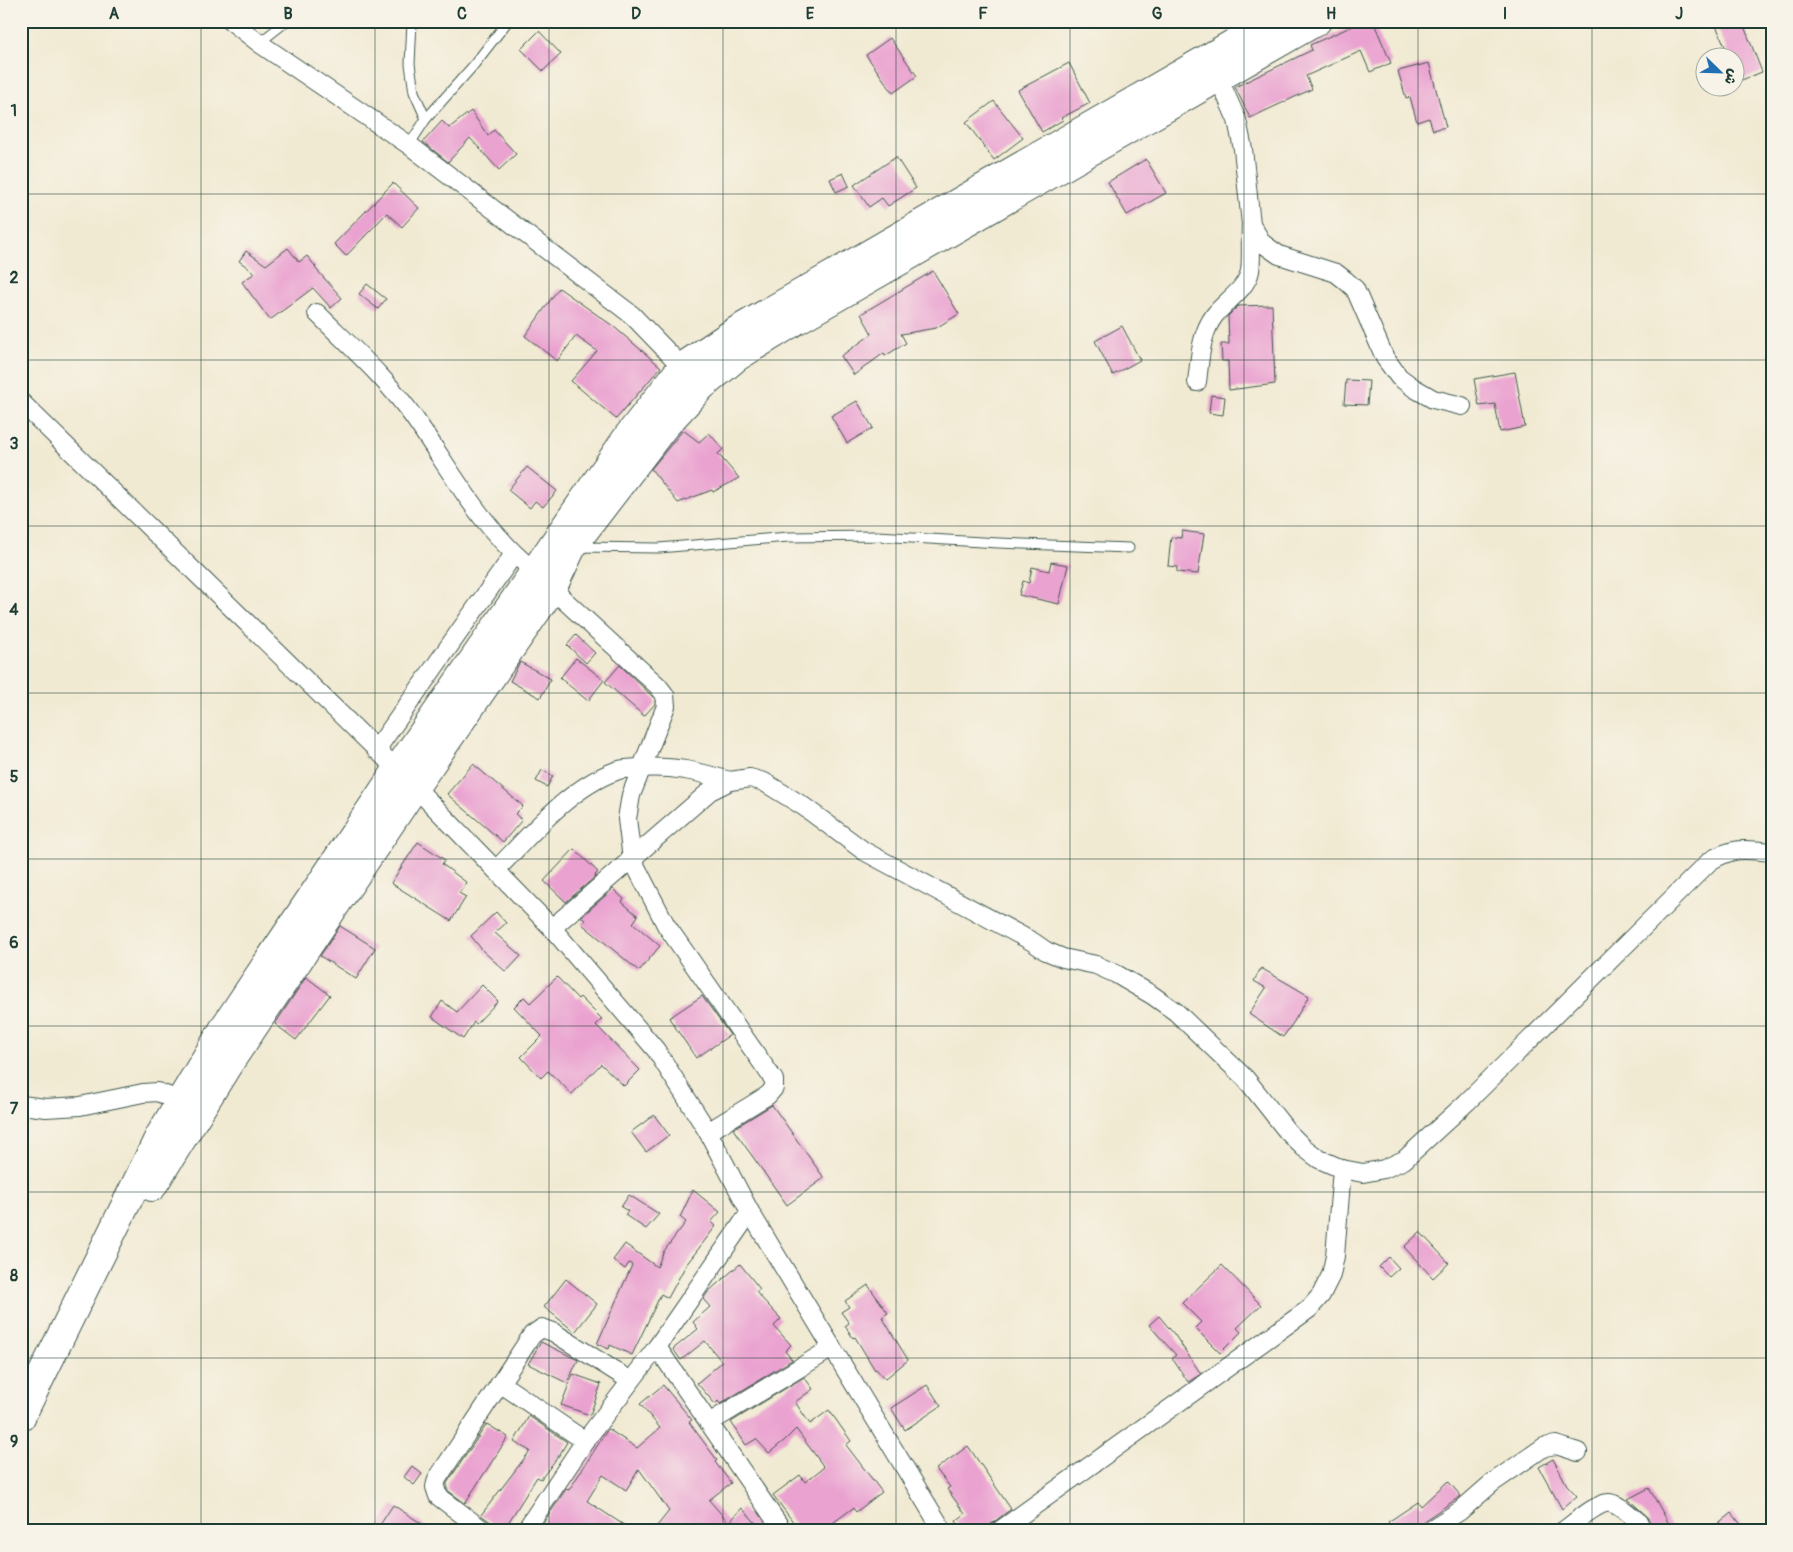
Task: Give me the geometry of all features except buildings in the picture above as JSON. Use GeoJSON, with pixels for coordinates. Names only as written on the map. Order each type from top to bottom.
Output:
{"type":"FeatureCollection","features":[{"type":"Feature","properties":{"kind":"main road"},"geometry":{"type":"LineString","coordinates":[[21,1417],[160,1135],[190,1104],[227,1023],[406,778],[543,580],[628,436],[682,367],[743,327],[1272,21]]}},
{"type":"Feature","properties":{"kind":"main road"},"geometry":{"type":"LineString","coordinates":[[543,580],[572,547],[664,427],[701,386],[737,357],[797,320],[1317,21]]}},
{"type":"Feature","properties":{"kind":"street"},"geometry":{"type":"LineString","coordinates":[[231,21],[409,146],[632,315],[701,386]]}},
{"type":"Feature","properties":{"kind":"street"},"geometry":{"type":"LineString","coordinates":[[1196,382],[1202,341],[1209,326],[1215,315],[1234,296],[1246,280],[1250,270],[1251,224],[1243,149],[1237,120],[1218,77]]}},
{"type":"Feature","properties":{"kind":"street"},"geometry":{"type":"LineString","coordinates":[[1251,224],[1262,243],[1279,256],[1336,273],[1346,280],[1355,289],[1385,358],[1400,376],[1414,388],[1433,399],[1462,406]]}},
{"type":"Feature","properties":{"kind":"street"},"geometry":{"type":"LineString","coordinates":[[317,314],[389,386],[415,418],[456,483],[489,526],[514,554],[658,686],[664,695],[666,706],[631,795],[627,819],[632,859],[666,925],[774,1080],[774,1088],[768,1095],[708,1132]]}},
{"type":"Feature","properties":{"kind":"street"},"geometry":{"type":"LineString","coordinates":[[21,402],[406,778],[552,928],[656,1050],[708,1132],[750,1212],[942,1531]]}},
{"type":"Feature","properties":{"kind":"street"},"geometry":{"type":"LineString","coordinates":[[376,750],[514,554]]}},
{"type":"Feature","properties":{"kind":"street"},"geometry":{"type":"LineString","coordinates":[[496,870],[557,808],[596,780],[618,770],[665,767],[687,769],[730,781]]}},
{"type":"Feature","properties":{"kind":"street"},"geometry":{"type":"LineString","coordinates":[[552,928],[710,790],[730,781],[750,778],[764,782],[803,806],[864,851],[1033,942],[1046,951],[1063,958],[1096,965],[1116,974],[1152,995],[1176,1012],[1246,1079],[1287,1131],[1303,1147],[1319,1159],[1342,1169],[1363,1172],[1384,1169],[1404,1160],[1467,1102],[1710,861],[1724,853],[1743,849],[1772,852]]}},
{"type":"Feature","properties":{"kind":"street"},"geometry":{"type":"LineString","coordinates":[[21,1105],[46,1108],[80,1106],[143,1093],[157,1092],[190,1104]]}},
{"type":"Feature","properties":{"kind":"street"},"geometry":{"type":"LineString","coordinates":[[999,1531],[1309,1309],[1322,1295],[1331,1275],[1335,1256],[1342,1169]]}},
{"type":"Feature","properties":{"kind":"street"},"geometry":{"type":"LineString","coordinates":[[525,1531],[585,1442],[657,1347],[750,1212]]}},
{"type":"Feature","properties":{"kind":"street"},"geometry":{"type":"LineString","coordinates":[[484,1531],[438,1496],[435,1487],[437,1479],[532,1335],[542,1328],[553,1332],[631,1380]]}},
{"type":"Feature","properties":{"kind":"street"},"geometry":{"type":"LineString","coordinates":[[657,1347],[783,1531]]}},
{"type":"Feature","properties":{"kind":"street"},"geometry":{"type":"LineString","coordinates":[[709,1423],[832,1348]]}},
{"type":"Feature","properties":{"kind":"street"},"geometry":{"type":"LineString","coordinates":[[500,1383],[585,1442]]}},
{"type":"Feature","properties":{"kind":"street"},"geometry":{"type":"LineString","coordinates":[[1428,1531],[1460,1511],[1492,1483],[1544,1447],[1556,1445],[1578,1452]]}},
{"type":"Feature","properties":{"kind":"street"},"geometry":{"type":"LineString","coordinates":[[1562,1531],[1601,1504],[1608,1503],[1617,1506],[1640,1523]]}},
{"type":"Feature","properties":{"kind":"lane"},"geometry":{"type":"LineString","coordinates":[[259,42],[287,21]]}},
{"type":"Feature","properties":{"kind":"lane"},"geometry":{"type":"LineString","coordinates":[[412,21],[410,64],[414,92],[426,119]]}},
{"type":"Feature","properties":{"kind":"lane"},"geometry":{"type":"LineString","coordinates":[[409,146],[426,119],[473,66],[508,21]]}},
{"type":"Feature","properties":{"kind":"lane"},"geometry":{"type":"LineString","coordinates":[[572,547],[658,548],[788,537],[877,536],[1129,548]]}}]}
